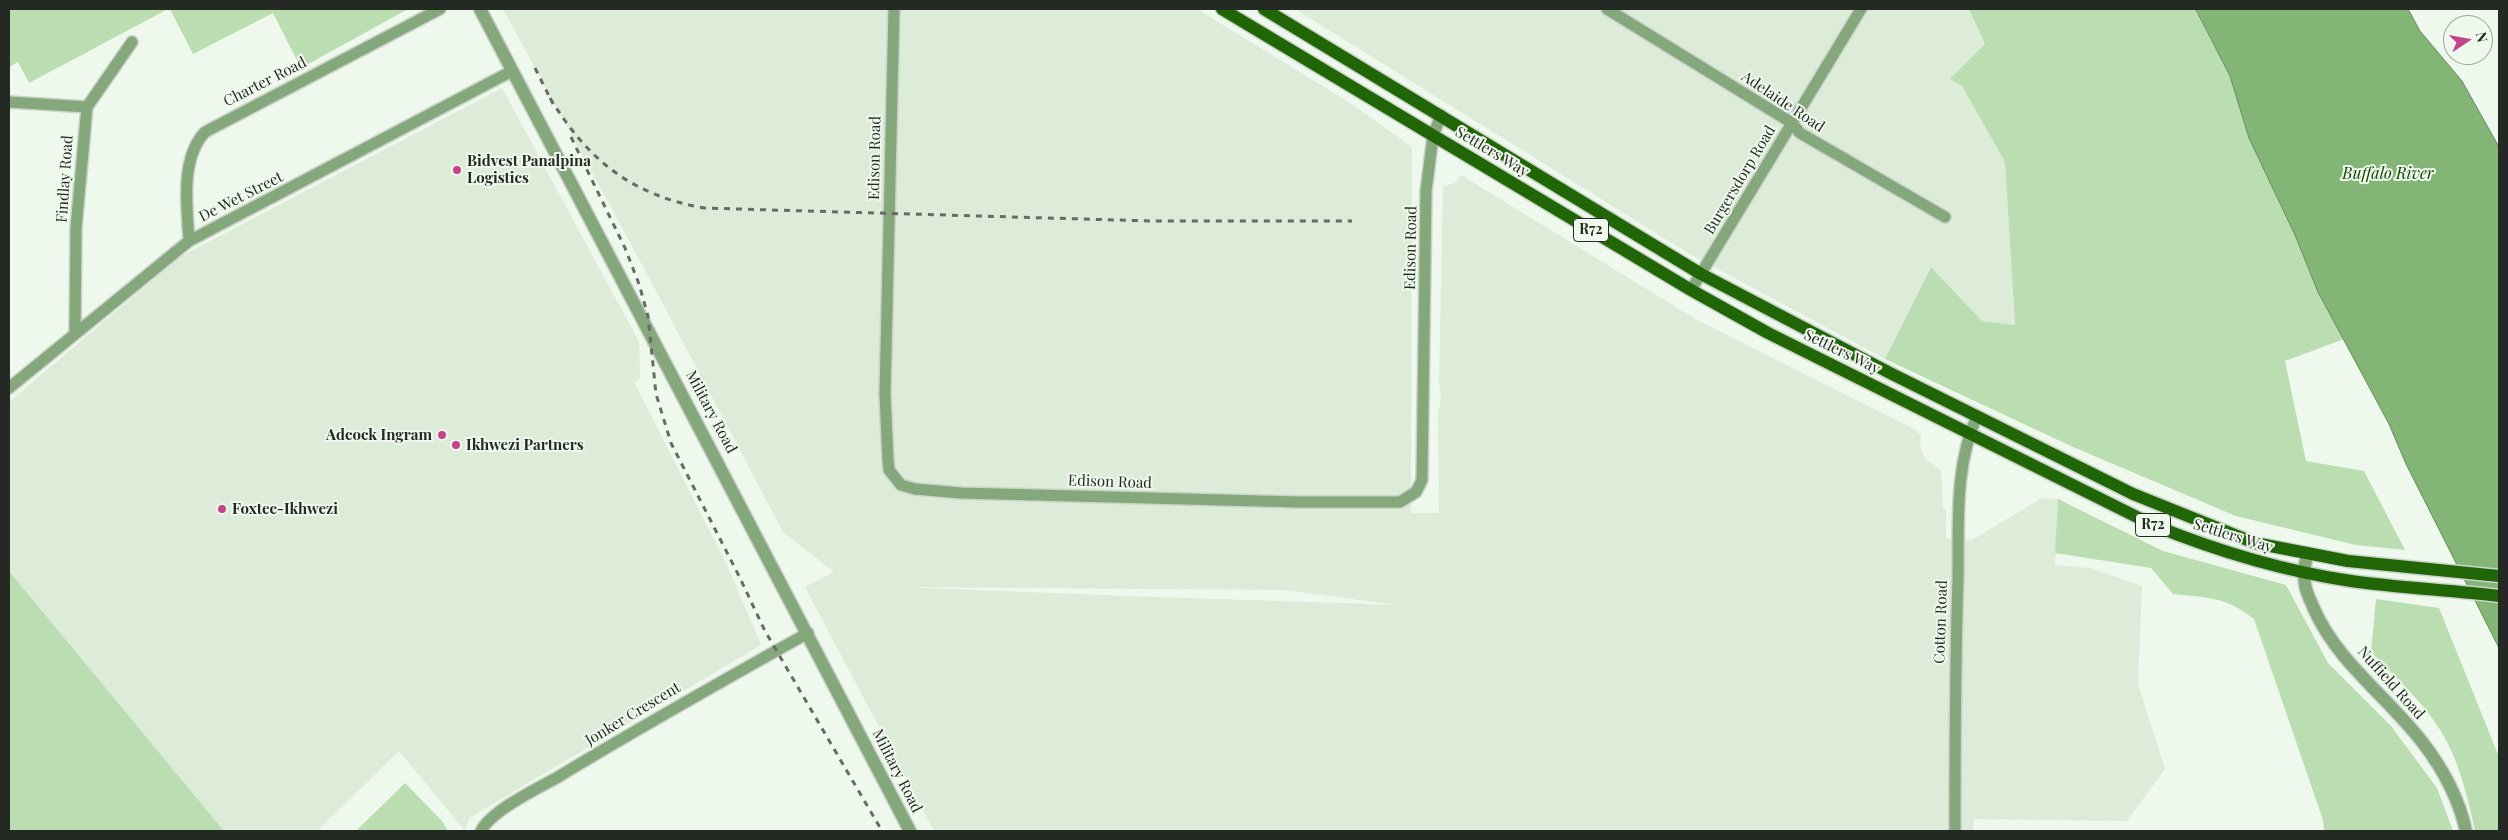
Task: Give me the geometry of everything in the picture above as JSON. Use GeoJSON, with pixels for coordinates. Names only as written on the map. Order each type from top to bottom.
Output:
{"type":"FeatureCollection","features":[{"type":"Feature","properties":{"kind":"main road","name":"Settlers Way"},"geometry":{"type":"LineString","coordinates":[[1222,9],[1691,290],[1768,333],[2161,528],[2251,560],[2304,572],[2350,581],[2499,596]]}},
{"type":"Feature","properties":{"kind":"main road","name":"Settlers Way"},"geometry":{"type":"LineString","coordinates":[[1264,9],[1701,274],[1873,365],[2170,511],[2256,543],[2307,554],[2348,561],[2499,576]]}},
{"type":"Feature","properties":{"kind":"street","name":"Charter Road"},"geometry":{"type":"LineString","coordinates":[[189,241],[187,202],[191,157],[194,147],[205,132],[440,9]]}},
{"type":"Feature","properties":{"kind":"street","name":"Military Road"},"geometry":{"type":"LineString","coordinates":[[480,9],[808,632],[910,831]]}},
{"type":"Feature","properties":{"kind":"street","name":"Edison Road"},"geometry":{"type":"LineString","coordinates":[[894,9],[884,394],[890,470],[894,478],[908,488],[961,493],[1298,502],[1400,502],[1413,495],[1422,480],[1426,191],[1433,136],[1441,115]]}},
{"type":"Feature","properties":{"kind":"street","name":"Adelaide Road"},"geometry":{"type":"LineString","coordinates":[[1607,9],[1792,123],[1800,133],[1945,217]]}},
{"type":"Feature","properties":{"kind":"street","name":"Burgersdorp Road"},"geometry":{"type":"LineString","coordinates":[[1691,290],[1861,9]]}},
{"type":"Feature","properties":{"kind":"street","name":"Findlay Road"},"geometry":{"type":"LineString","coordinates":[[75,332],[76,228],[80,165],[87,107],[132,42]]}},
{"type":"Feature","properties":{"kind":"street","name":"De Wet Street"},"geometry":{"type":"LineString","coordinates":[[11,383],[189,241],[512,71]]}},
{"type":"Feature","properties":{"kind":"street"},"geometry":{"type":"LineString","coordinates":[[9,102],[87,107]]}},
{"type":"Feature","properties":{"kind":"street","name":"Cotton Road"},"geometry":{"type":"LineString","coordinates":[[1954,831],[1955,655],[1962,458],[1977,416]]}},
{"type":"Feature","properties":{"kind":"street","name":"Nuffield Road"},"geometry":{"type":"LineString","coordinates":[[2307,554],[2304,572],[2305,586],[2322,626],[2358,673],[2421,741],[2438,763],[2457,802],[2466,831]]}},
{"type":"Feature","properties":{"kind":"street","name":"Jonker Crescent"},"geometry":{"type":"LineString","coordinates":[[481,831],[489,821],[507,808],[576,766],[715,683],[808,632]]}},
{"type":"Feature","properties":{"kind":"shaded area"},"geometry":{"type":"Polygon","coordinates":[[[9,9],[168,9],[29,83],[18,62],[9,67],[9,9]]]}},
{"type":"Feature","properties":{"kind":"shaded area"},"geometry":{"type":"Polygon","coordinates":[[[170,9],[408,9],[301,68],[273,13],[193,54],[170,9]]]}},
{"type":"Feature","properties":{"kind":"shaded area"},"geometry":{"type":"Polygon","coordinates":[[[503,9],[1197,9],[1347,101],[1412,147],[1411,513],[1439,513],[1438,409],[1441,396],[1439,383],[1443,186],[1455,183],[1461,175],[1697,320],[1914,429],[1921,435],[1920,445],[1925,458],[1941,471],[1943,507],[1946,511],[1946,538],[1972,540],[2042,498],[2058,499],[2055,565],[2090,568],[2142,586],[2138,684],[2165,769],[2127,821],[1974,819],[1973,831],[934,831],[805,587],[834,572],[783,532],[646,272],[503,9]],[[901,587],[1397,605],[1285,590],[901,587]]]}},
{"type":"Feature","properties":{"kind":"shaded area"},"geometry":{"type":"Polygon","coordinates":[[[1295,9],[1969,9],[1985,44],[1962,86],[2005,162],[2015,325],[1982,321],[1931,267],[1885,359],[1688,253],[1295,9]]]}},
{"type":"Feature","properties":{"kind":"shaded area"},"geometry":{"type":"Polygon","coordinates":[[[1969,9],[2196,9],[2230,76],[2249,138],[2295,235],[2318,292],[2344,339],[2285,361],[2306,461],[2364,471],[2405,550],[2356,545],[2236,516],[2073,447],[1885,359],[1931,267],[1982,321],[2015,325],[2005,162],[1962,86],[1950,79],[1985,44],[1969,9]]]}},
{"type":"Feature","properties":{"kind":"shaded area"},"geometry":{"type":"Polygon","coordinates":[[[502,88],[639,342],[640,379],[634,382],[728,567],[761,645],[469,818],[465,831],[399,751],[317,831],[224,831],[9,571],[9,402],[180,257],[502,88]]]}},
{"type":"Feature","properties":{"kind":"shaded area"},"geometry":{"type":"Polygon","coordinates":[[[2058,499],[2163,551],[2286,585],[2328,663],[2391,726],[2437,788],[2453,831],[2324,831],[2323,820],[2254,619],[2244,611],[2216,599],[2173,594],[2151,568],[2055,553],[2058,499]]]}},
{"type":"Feature","properties":{"kind":"shaded area"},"geometry":{"type":"Polygon","coordinates":[[[9,571],[224,831],[9,831],[9,571]]]}},
{"type":"Feature","properties":{"kind":"shaded area"},"geometry":{"type":"Polygon","coordinates":[[[2376,599],[2439,608],[2499,757],[2499,831],[2475,831],[2460,773],[2446,740],[2421,704],[2371,652],[2376,599]]]}},
{"type":"Feature","properties":{"kind":"shaded area"},"geometry":{"type":"Polygon","coordinates":[[[405,783],[442,821],[448,831],[356,831],[405,783]]]}},
{"type":"Feature","properties":{"kind":"water","name":"Buffalo River"},"geometry":{"type":"Polygon","coordinates":[[[2196,9],[2408,9],[2420,31],[2443,58],[2443,65],[2449,65],[2462,81],[2499,147],[2499,648],[2406,464],[2389,424],[2318,292],[2295,235],[2249,138],[2230,76],[2196,9]]]}},
{"type":"Feature","properties":{"kind":"railway"},"geometry":{"type":"LineString","coordinates":[[535,68],[553,104]]}},
{"type":"Feature","properties":{"kind":"railway"},"geometry":{"type":"LineString","coordinates":[[550,98],[580,140],[596,157],[614,171],[633,184],[654,194],[704,208],[1151,221],[1352,221]]}},
{"type":"Feature","properties":{"kind":"railway"},"geometry":{"type":"LineString","coordinates":[[571,137],[625,248],[639,284],[648,316],[656,394],[671,443],[765,631],[882,831]]}},
{"type":"Feature","properties":{"kind":"place","name":"Bidvest Panalpina Logistics"},"geometry":{"type":"Point","coordinates":[457,170]}},
{"type":"Feature","properties":{"kind":"place","name":"Adcock Ingram"},"geometry":{"type":"Point","coordinates":[442,435]}},
{"type":"Feature","properties":{"kind":"place","name":"Ikhwezi Partners"},"geometry":{"type":"Point","coordinates":[456,445]}},
{"type":"Feature","properties":{"kind":"place","name":"Foxtec-Ikhwezi"},"geometry":{"type":"Point","coordinates":[222,509]}}]}
